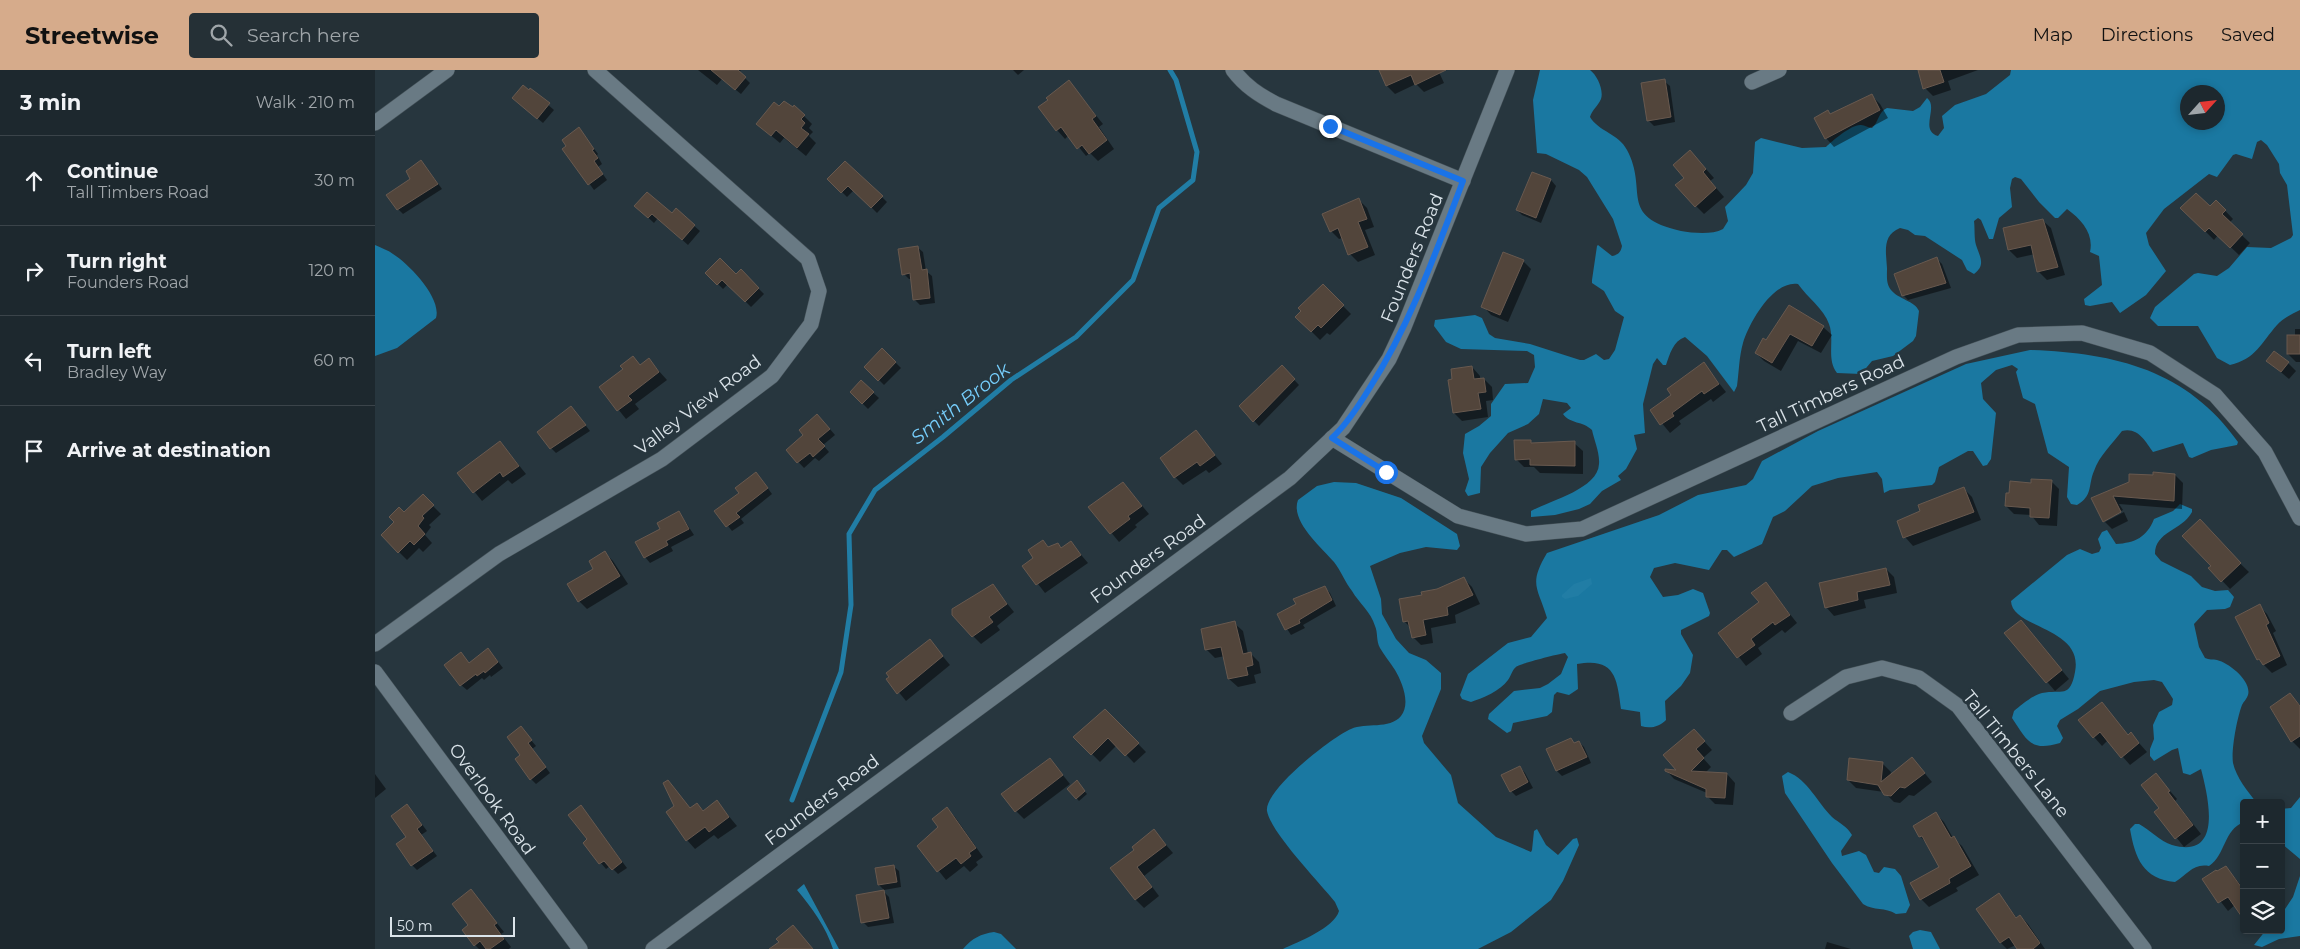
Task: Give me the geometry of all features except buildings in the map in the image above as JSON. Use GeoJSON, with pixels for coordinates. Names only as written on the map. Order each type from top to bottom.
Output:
{"type":"FeatureCollection","features":[{"type":"Feature","properties":{"kind":"street"},"geometry":{"type":"LineString","coordinates":[[375,123],[447,70]]}},
{"type":"Feature","properties":{"kind":"street","name":"Valley View Road"},"geometry":{"type":"LineString","coordinates":[[375,644],[499,554],[662,459],[771,376],[811,324],[819,291],[808,260],[595,70]]}},
{"type":"Feature","properties":{"kind":"street"},"geometry":{"type":"LineString","coordinates":[[1233,70],[1242,82],[1276,104],[1463,181]]}},
{"type":"Feature","properties":{"kind":"street","name":"Founders Road"},"geometry":{"type":"LineString","coordinates":[[653,949],[1290,478],[1343,428],[1389,359],[1411,310],[1507,70]]}},
{"type":"Feature","properties":{"kind":"street"},"geometry":{"type":"LineString","coordinates":[[1752,82],[1779,70]]}},
{"type":"Feature","properties":{"kind":"street","name":"Tall Timbers Road"},"geometry":{"type":"LineString","coordinates":[[1332,438],[1458,516],[1525,534],[1581,529],[1956,357],[2018,335],[2081,333],[2150,353],[2215,395],[2265,452],[2300,518]]}},
{"type":"Feature","properties":{"kind":"street","name":"Tall Timbers Lane"},"geometry":{"type":"LineString","coordinates":[[1791,713],[1847,677],[1882,668],[1919,678],[1958,706],[2145,949]]}},
{"type":"Feature","properties":{"kind":"street","name":"Overlook Road"},"geometry":{"type":"LineString","coordinates":[[375,672],[580,949]]}},
{"type":"Feature","properties":{"kind":"shaded area"},"geometry":{"type":"Polygon","coordinates":[[[1540,70],[1590,70],[1599,83],[1602,95],[1590,117],[1598,126],[1619,140],[1627,150],[1633,165],[1638,200],[1642,210],[1649,218],[1661,225],[1681,231],[1708,233],[1723,229],[1728,221],[1725,207],[1746,185],[1753,173],[1755,142],[1761,138],[1802,148],[1826,147],[1842,133],[1857,125],[1872,128],[1882,112],[1887,108],[1913,111],[1920,107],[1927,98],[1931,107],[1930,129],[1938,136],[1944,128],[1942,116],[1955,105],[1986,94],[2010,75],[2011,70],[2300,70],[2300,310],[2279,323],[2257,350],[2246,359],[2230,365],[2217,358],[2198,326],[2158,326],[2150,318],[2155,307],[2194,274],[2217,276],[2229,268],[2247,247],[2271,248],[2291,238],[2293,235],[2287,185],[2280,173],[2279,164],[2267,145],[2261,140],[2257,142],[2252,159],[2236,154],[2233,155],[2217,177],[2209,174],[2164,209],[2146,233],[2149,245],[2166,271],[2146,295],[2120,313],[2112,302],[2090,306],[2085,305],[2084,299],[2102,285],[2099,256],[2090,252],[2090,239],[2086,228],[2067,209],[2058,218],[2055,218],[2039,202],[2021,179],[2015,177],[2012,179],[2010,188],[2012,207],[1999,218],[1993,239],[1989,239],[1981,220],[1978,218],[1974,221],[1975,242],[1981,264],[1978,271],[1974,274],[1967,270],[1962,260],[1925,236],[1915,235],[1908,230],[1900,228],[1890,235],[1886,245],[1888,285],[1894,293],[1914,305],[1919,311],[1916,336],[1913,341],[1893,356],[1872,361],[1861,374],[1837,373],[1832,362],[1831,330],[1827,319],[1798,284],[1780,289],[1771,296],[1756,314],[1746,335],[1740,359],[1737,386],[1734,392],[1707,356],[1685,337],[1681,339],[1673,348],[1666,365],[1663,365],[1657,358],[1653,364],[1643,404],[1645,433],[1634,435],[1637,449],[1626,469],[1618,476],[1621,480],[1602,491],[1590,504],[1579,509],[1555,515],[1531,517],[1531,511],[1582,487],[1597,473],[1599,455],[1592,430],[1563,414],[1571,408],[1567,403],[1543,399],[1539,414],[1528,424],[1508,433],[1490,453],[1481,467],[1480,493],[1468,496],[1465,491],[1469,479],[1463,453],[1465,434],[1491,416],[1491,404],[1505,384],[1528,383],[1535,367],[1534,355],[1527,351],[1461,349],[1446,342],[1434,326],[1435,320],[1475,315],[1482,318],[1489,334],[1495,338],[1530,344],[1580,360],[1596,354],[1604,360],[1609,359],[1615,350],[1624,317],[1615,311],[1604,291],[1592,283],[1597,246],[1612,256],[1621,250],[1622,246],[1613,219],[1587,177],[1579,170],[1546,154],[1537,153],[1533,100],[1540,70]]]}},
{"type":"Feature","properties":{"kind":"shaded area"},"geometry":{"type":"Polygon","coordinates":[[[375,245],[400,259],[415,273],[429,292],[437,310],[436,318],[397,348],[375,356],[375,245]]]}},
{"type":"Feature","properties":{"kind":"shaded area"},"geometry":{"type":"Polygon","coordinates":[[[2030,350],[2091,356],[2120,361],[2147,370],[2172,382],[2196,398],[2218,417],[2238,442],[2237,445],[2211,450],[2192,458],[2189,457],[2183,443],[2153,452],[2137,433],[2128,430],[2122,431],[2096,465],[2086,498],[2077,505],[2071,504],[2067,497],[2069,467],[2048,453],[2035,404],[2023,398],[2016,372],[2018,369],[2012,365],[1996,370],[1981,383],[1983,399],[1996,413],[1991,459],[1987,465],[1983,466],[1973,451],[1968,451],[1939,467],[1935,482],[1932,485],[1890,490],[1884,493],[1882,479],[1877,472],[1838,478],[1812,486],[1785,511],[1773,517],[1762,544],[1734,557],[1727,550],[1722,550],[1709,570],[1675,563],[1654,568],[1650,577],[1663,597],[1678,595],[1693,589],[1703,593],[1710,613],[1709,616],[1681,630],[1681,634],[1693,655],[1690,673],[1681,686],[1665,701],[1666,720],[1657,726],[1641,726],[1640,712],[1621,709],[1618,688],[1612,672],[1607,667],[1590,663],[1577,664],[1578,689],[1569,695],[1557,692],[1554,695],[1552,712],[1547,716],[1513,723],[1511,731],[1507,733],[1488,719],[1489,714],[1514,691],[1540,688],[1561,674],[1568,657],[1565,653],[1516,667],[1505,684],[1496,691],[1471,702],[1462,699],[1460,695],[1468,674],[1508,643],[1531,637],[1547,618],[1538,592],[1536,579],[1547,553],[1659,515],[1698,495],[1746,485],[1753,479],[1762,461],[1818,431],[1966,364],[2030,350]]]}},
{"type":"Feature","properties":{"kind":"shaded area"},"geometry":{"type":"Polygon","coordinates":[[[1334,482],[1356,483],[1401,498],[1457,534],[1460,546],[1457,550],[1426,547],[1400,553],[1370,566],[1381,599],[1382,614],[1396,639],[1409,653],[1426,660],[1441,673],[1441,689],[1422,736],[1424,743],[1451,775],[1458,803],[1496,837],[1531,852],[1534,831],[1537,829],[1546,845],[1558,855],[1573,839],[1577,838],[1579,845],[1563,881],[1551,900],[1511,932],[1478,949],[1283,949],[1323,929],[1336,917],[1339,911],[1335,902],[1277,832],[1267,811],[1269,802],[1276,790],[1287,778],[1329,742],[1357,727],[1390,723],[1401,716],[1405,705],[1400,680],[1380,648],[1376,628],[1371,616],[1334,562],[1302,525],[1298,516],[1298,500],[1317,486],[1334,482]]]}},
{"type":"Feature","properties":{"kind":"shaded area"},"geometry":{"type":"Polygon","coordinates":[[[2180,504],[2192,509],[2188,518],[2159,540],[2155,554],[2161,561],[2191,576],[2202,587],[2215,591],[2228,590],[2234,597],[2230,607],[2207,610],[2194,624],[2199,647],[2205,658],[2217,660],[2227,665],[2239,673],[2247,684],[2248,695],[2242,705],[2236,726],[2233,763],[2240,779],[2254,799],[2240,799],[2240,824],[2232,831],[2215,861],[2209,866],[2194,868],[2175,882],[2155,877],[2142,865],[2135,849],[2130,829],[2135,824],[2139,824],[2172,845],[2188,847],[2199,843],[2206,835],[2209,823],[2209,809],[2201,769],[2190,775],[2183,773],[2178,748],[2154,761],[2150,756],[2150,749],[2154,739],[2153,725],[2159,712],[2172,705],[2173,699],[2162,682],[2154,680],[2134,682],[2100,691],[2078,709],[2060,720],[2057,726],[2063,738],[2060,743],[2042,746],[2030,742],[2012,718],[2014,711],[2027,700],[2039,694],[2068,689],[2071,686],[2075,672],[2075,657],[2069,646],[2059,637],[2023,618],[2014,610],[2011,601],[2067,555],[2080,549],[2092,554],[2099,552],[2101,548],[2098,539],[2102,532],[2107,530],[2116,544],[2129,542],[2144,535],[2154,519],[2173,511],[2180,504]]]}},
{"type":"Feature","properties":{"kind":"shaded area"},"geometry":{"type":"Polygon","coordinates":[[[1591,578],[1592,584],[1578,596],[1565,599],[1562,597],[1574,584],[1591,578]]]}},
{"type":"Feature","properties":{"kind":"shaded area"},"geometry":{"type":"Polygon","coordinates":[[[1788,772],[1801,780],[1832,817],[1852,835],[1841,851],[1842,856],[1859,851],[1866,855],[1874,872],[1879,873],[1884,867],[1895,869],[1901,876],[1910,905],[1906,913],[1896,914],[1888,910],[1871,908],[1863,904],[1832,863],[1785,793],[1782,776],[1788,772]]]}},
{"type":"Feature","properties":{"kind":"shaded area"},"geometry":{"type":"Polygon","coordinates":[[[2300,797],[2300,859],[2285,846],[2285,809],[2291,808],[2300,797]]]}},
{"type":"Feature","properties":{"kind":"shaded area"},"geometry":{"type":"Polygon","coordinates":[[[2300,876],[2300,936],[2279,939],[2262,947],[2254,945],[2263,934],[2285,934],[2285,909],[2293,897],[2300,876]]]}},
{"type":"Feature","properties":{"kind":"shaded area"},"geometry":{"type":"Polygon","coordinates":[[[804,884],[839,949],[833,949],[827,933],[818,918],[797,890],[804,884]]]}},
{"type":"Feature","properties":{"kind":"shaded area"},"geometry":{"type":"Polygon","coordinates":[[[1920,930],[1931,932],[1940,949],[1913,949],[1909,936],[1913,932],[1920,930]]]}},
{"type":"Feature","properties":{"kind":"shaded area"},"geometry":{"type":"Polygon","coordinates":[[[994,932],[1001,934],[1016,949],[963,949],[977,937],[994,932]]]}},
{"type":"Feature","properties":{"kind":"waterway","name":"Smith Brook"},"geometry":{"type":"LineString","coordinates":[[792,800],[841,672],[851,605],[849,534],[875,490],[943,437],[1011,380],[1076,337],[1133,280],[1159,208],[1193,180],[1197,152],[1176,80],[1170,70]]}},
{"type":"Feature","properties":{"kind":"route"},"geometry":{"type":"LineString","coordinates":[[1330,126],[1463,181],[1404,327],[1389,359],[1343,428],[1332,438],[1386,472]]}}]}
